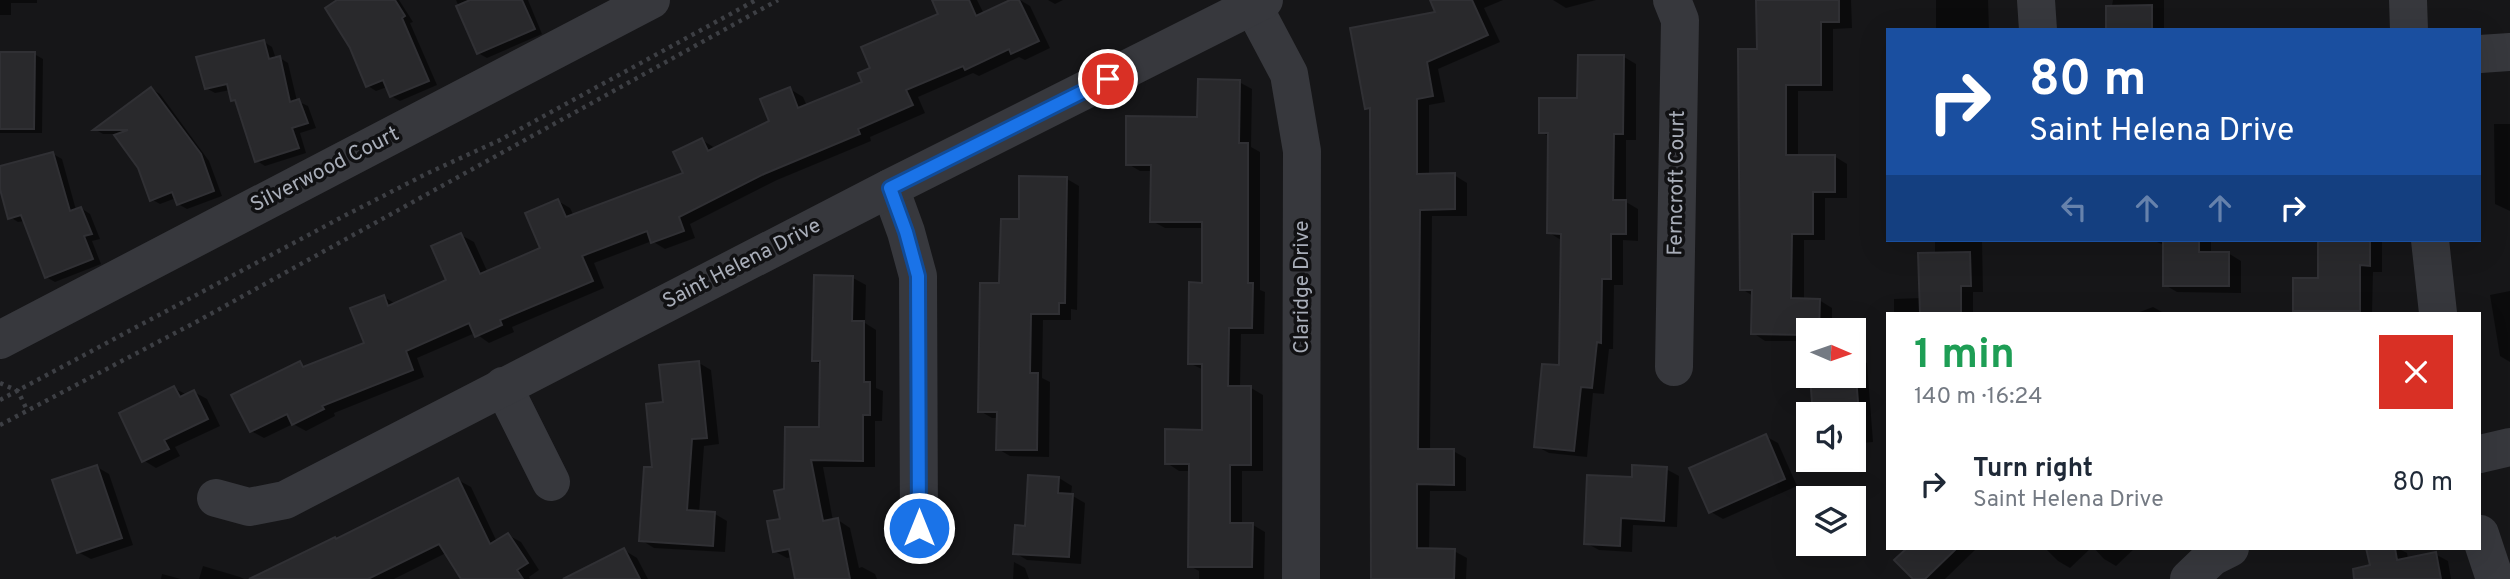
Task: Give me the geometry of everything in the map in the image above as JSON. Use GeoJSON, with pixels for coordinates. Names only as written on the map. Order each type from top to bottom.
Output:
{"type":"FeatureCollection","features":[{"type":"Feature","properties":{"kind":"street","name":"Silverwood Court"},"geometry":{"type":"LineString","coordinates":[[0,340],[650,0]]}},
{"type":"Feature","properties":{"kind":"street","name":"Ferncroft Court"},"geometry":{"type":"LineString","coordinates":[[1672,0],[1680,20],[1674,367]]}},
{"type":"Feature","properties":{"kind":"street"},"geometry":{"type":"LineString","coordinates":[[2036,0],[2038,28]]}},
{"type":"Feature","properties":{"kind":"street"},"geometry":{"type":"LineString","coordinates":[[2408,0],[2409,28]]}},
{"type":"Feature","properties":{"kind":"street","name":"Saint Helena Drive"},"geometry":{"type":"LineString","coordinates":[[216,498],[250,507],[285,500],[890,188],[1259,3]]}},
{"type":"Feature","properties":{"kind":"street","name":"Claridge Drive"},"geometry":{"type":"LineString","coordinates":[[1259,3],[1289,74],[1302,151],[1301,579]]}},
{"type":"Feature","properties":{"kind":"street"},"geometry":{"type":"LineString","coordinates":[[2481,54],[2510,52]]}},
{"type":"Feature","properties":{"kind":"street"},"geometry":{"type":"LineString","coordinates":[[890,188],[918,276],[919,528]]}},
{"type":"Feature","properties":{"kind":"street"},"geometry":{"type":"LineString","coordinates":[[2430,242],[2438,312]]}},
{"type":"Feature","properties":{"kind":"street"},"geometry":{"type":"LineString","coordinates":[[503,386],[551,482]]}},
{"type":"Feature","properties":{"kind":"street"},"geometry":{"type":"LineString","coordinates":[[2481,454],[2510,447]]}},
{"type":"Feature","properties":{"kind":"street"},"geometry":{"type":"LineString","coordinates":[[2481,537],[2496,579]]}},
{"type":"Feature","properties":{"kind":"street"},"geometry":{"type":"LineString","coordinates":[[2189,579],[2212,556],[2226,550]]}},
{"type":"Feature","properties":{"kind":"path"},"geometry":{"type":"LineString","coordinates":[[0,400],[334,221],[500,140],[756,0]]}},
{"type":"Feature","properties":{"kind":"path"},"geometry":{"type":"LineString","coordinates":[[0,425],[196,322],[778,0]]}},
{"type":"Feature","properties":{"kind":"path"},"geometry":{"type":"LineString","coordinates":[[0,383],[18,391],[27,410]]}},
{"type":"Feature","properties":{"kind":"building"},"geometry":{"type":"Polygon","coordinates":[[[337,0],[395,0],[405,16],[402,18],[429,81],[390,97],[383,80],[366,87],[350,48],[325,8],[337,0]]]}},
{"type":"Feature","properties":{"kind":"building"},"geometry":{"type":"Polygon","coordinates":[[[470,0],[522,0],[535,29],[477,54],[456,6],[470,0]]]}},
{"type":"Feature","properties":{"kind":"building"},"geometry":{"type":"Polygon","coordinates":[[[932,0],[969,0],[976,16],[1010,0],[1019,0],[1039,41],[1011,54],[1009,49],[965,70],[963,66],[906,90],[913,105],[858,129],[860,134],[764,174],[679,217],[684,231],[651,243],[647,231],[582,256],[593,281],[500,320],[502,325],[475,337],[469,323],[406,351],[413,370],[322,406],[324,409],[292,425],[287,414],[250,432],[231,395],[300,361],[303,367],[364,343],[350,308],[384,295],[388,306],[446,280],[431,246],[461,233],[480,274],[540,248],[525,213],[558,199],[566,217],[683,173],[673,152],[702,138],[708,151],[769,121],[760,99],[790,87],[798,108],[862,82],[858,73],[870,68],[861,47],[938,14],[932,0]]]}},
{"type":"Feature","properties":{"kind":"building"},"geometry":{"type":"Polygon","coordinates":[[[1430,0],[1472,0],[1488,35],[1427,62],[1433,96],[1417,99],[1417,174],[1455,173],[1455,209],[1420,210],[1418,449],[1454,449],[1454,485],[1417,484],[1417,548],[1455,549],[1454,579],[1371,579],[1370,108],[1365,109],[1350,28],[1435,12],[1430,0]]]}},
{"type":"Feature","properties":{"kind":"building"},"geometry":{"type":"Polygon","coordinates":[[[1756,0],[1839,0],[1839,22],[1821,22],[1821,85],[1786,85],[1786,155],[1835,155],[1835,192],[1813,192],[1813,234],[1792,234],[1791,298],[1820,299],[1819,318],[1796,318],[1796,335],[1751,334],[1752,290],[1740,290],[1738,49],[1757,49],[1756,0]]]}},
{"type":"Feature","properties":{"kind":"building"},"geometry":{"type":"Polygon","coordinates":[[[2152,5],[2152,28],[2106,28],[2106,6],[2152,5]]]}},
{"type":"Feature","properties":{"kind":"building"},"geometry":{"type":"Polygon","coordinates":[[[264,40],[269,59],[280,56],[290,102],[299,99],[308,123],[292,128],[299,148],[255,162],[235,100],[231,101],[227,84],[205,89],[196,57],[264,40]]]}},
{"type":"Feature","properties":{"kind":"building"},"geometry":{"type":"Polygon","coordinates":[[[0,52],[35,52],[34,129],[0,129],[0,52]]]}},
{"type":"Feature","properties":{"kind":"building"},"geometry":{"type":"Polygon","coordinates":[[[1578,55],[1624,55],[1623,134],[1614,134],[1613,200],[1626,200],[1626,234],[1611,234],[1611,279],[1602,279],[1601,343],[1597,342],[1592,388],[1581,387],[1574,451],[1534,447],[1542,364],[1559,365],[1561,234],[1547,233],[1548,133],[1539,133],[1539,98],[1577,98],[1578,55]]]}},
{"type":"Feature","properties":{"kind":"building"},"geometry":{"type":"Polygon","coordinates":[[[1198,79],[1240,80],[1239,143],[1248,143],[1248,283],[1253,283],[1252,328],[1229,328],[1228,386],[1251,386],[1251,465],[1230,465],[1230,523],[1253,523],[1252,567],[1188,567],[1189,464],[1165,464],[1165,429],[1202,430],[1202,364],[1188,364],[1189,282],[1202,283],[1202,222],[1150,222],[1151,165],[1126,165],[1126,116],[1197,117],[1198,79]]]}},
{"type":"Feature","properties":{"kind":"building"},"geometry":{"type":"Polygon","coordinates":[[[151,87],[201,154],[214,191],[177,205],[172,192],[150,201],[138,168],[114,135],[128,130],[93,130],[151,87]]]}},
{"type":"Feature","properties":{"kind":"building"},"geometry":{"type":"Polygon","coordinates":[[[53,152],[70,211],[81,207],[92,234],[84,236],[93,259],[45,278],[21,215],[8,219],[0,189],[0,166],[53,152]]]}},
{"type":"Feature","properties":{"kind":"building"},"geometry":{"type":"Polygon","coordinates":[[[1019,176],[1067,177],[1065,303],[1059,303],[1059,314],[1031,314],[1030,373],[1038,373],[1037,450],[996,450],[997,412],[978,412],[980,283],[999,283],[1001,219],[1019,219],[1019,176]]]}},
{"type":"Feature","properties":{"kind":"building"},"geometry":{"type":"Polygon","coordinates":[[[2163,242],[2199,242],[2199,252],[2229,252],[2229,286],[2163,286],[2163,242]]]}},
{"type":"Feature","properties":{"kind":"building"},"geometry":{"type":"Polygon","coordinates":[[[2318,242],[2370,242],[2370,266],[2360,265],[2360,311],[2293,311],[2293,278],[2318,278],[2318,242]]]}},
{"type":"Feature","properties":{"kind":"building"},"geometry":{"type":"Polygon","coordinates":[[[1970,252],[1971,286],[1961,286],[1961,312],[1920,312],[1918,253],[1970,252]]]}},
{"type":"Feature","properties":{"kind":"building"},"geometry":{"type":"Polygon","coordinates":[[[814,275],[853,276],[852,321],[864,321],[864,382],[870,382],[870,415],[863,415],[863,461],[811,460],[823,521],[838,518],[850,579],[795,579],[789,549],[773,552],[767,521],[780,519],[774,491],[784,489],[785,427],[819,427],[820,361],[812,361],[814,275]]]}},
{"type":"Feature","properties":{"kind":"building"},"geometry":{"type":"Polygon","coordinates":[[[699,361],[707,438],[692,439],[687,510],[715,512],[713,546],[639,541],[644,467],[652,467],[646,404],[663,402],[659,365],[699,361]]]}},
{"type":"Feature","properties":{"kind":"building"},"geometry":{"type":"Polygon","coordinates":[[[174,386],[180,397],[194,390],[208,419],[164,440],[169,449],[142,462],[119,413],[174,386]]]}},
{"type":"Feature","properties":{"kind":"building"},"geometry":{"type":"Polygon","coordinates":[[[1811,388],[1857,388],[1858,402],[1812,402],[1811,388]]]}},
{"type":"Feature","properties":{"kind":"building"},"geometry":{"type":"Polygon","coordinates":[[[1766,434],[1785,479],[1709,513],[1689,468],[1766,434]]]}},
{"type":"Feature","properties":{"kind":"building"},"geometry":{"type":"Polygon","coordinates":[[[97,465],[122,538],[77,553],[52,480],[97,465]]]}},
{"type":"Feature","properties":{"kind":"building"},"geometry":{"type":"Polygon","coordinates":[[[1632,465],[1667,467],[1664,521],[1621,518],[1620,546],[1584,544],[1587,475],[1632,477],[1632,465]]]}},
{"type":"Feature","properties":{"kind":"building"},"geometry":{"type":"Polygon","coordinates":[[[1028,475],[1059,477],[1058,493],[1073,494],[1069,557],[1013,554],[1015,525],[1025,526],[1028,475]]]}},
{"type":"Feature","properties":{"kind":"building"},"geometry":{"type":"Polygon","coordinates":[[[458,478],[490,544],[508,533],[528,563],[517,570],[523,579],[461,579],[439,544],[368,579],[249,579],[335,537],[336,539],[458,478]]]}},
{"type":"Feature","properties":{"kind":"building"},"geometry":{"type":"Polygon","coordinates":[[[624,548],[640,579],[563,579],[624,548]]]}},
{"type":"Feature","properties":{"kind":"building"},"geometry":{"type":"Polygon","coordinates":[[[1905,550],[1955,550],[1925,579],[1913,579],[1894,560],[1905,550]]]}},
{"type":"Feature","properties":{"kind":"building"},"geometry":{"type":"Polygon","coordinates":[[[2366,550],[2395,550],[2397,560],[2436,552],[2441,579],[2354,579],[2353,569],[2370,565],[2366,550]]]}},
{"type":"Feature","properties":{"kind":"route"},"geometry":{"type":"LineString","coordinates":[[919,528],[918,276],[890,188],[1108,79]]}}]}
